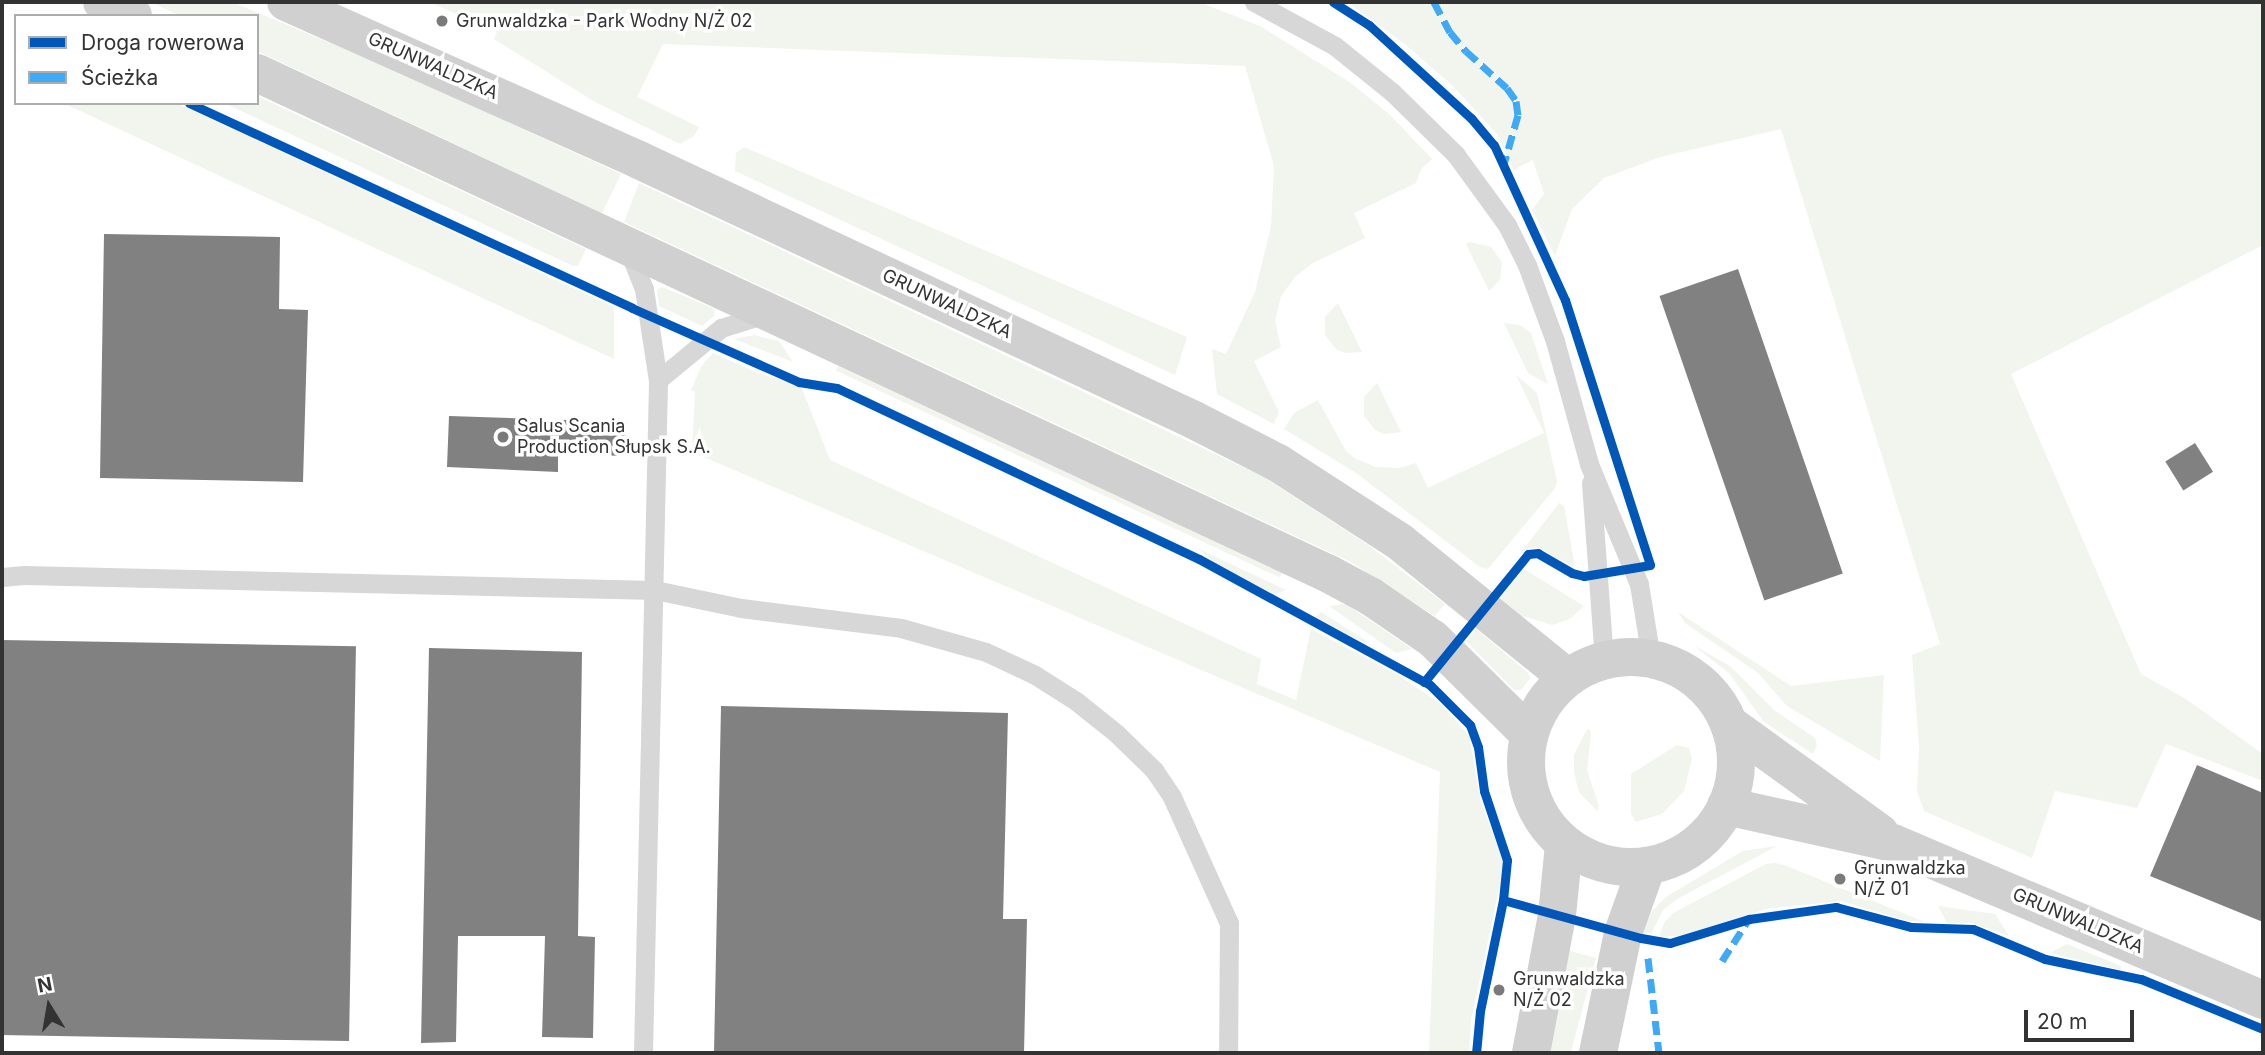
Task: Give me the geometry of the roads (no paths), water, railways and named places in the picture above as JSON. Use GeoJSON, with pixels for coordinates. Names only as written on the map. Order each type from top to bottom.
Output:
{"type":"FeatureCollection","features":[{"type":"Feature","properties":{"kind":"street"},"geometry":{"type":"LineString","coordinates":[[102,2],[129,14]]}},
{"type":"Feature","properties":{"kind":"street","name":"GRUNWALDZKA"},"geometry":{"type":"LineString","coordinates":[[286,2],[628,155],[1194,420],[1278,463],[1367,517],[1567,677]]}},
{"type":"Feature","properties":{"kind":"street"},"geometry":{"type":"LineString","coordinates":[[259,74],[1329,574],[1412,623],[1448,653],[1529,734]]}},
{"type":"Feature","properties":{"kind":"street"},"geometry":{"type":"LineString","coordinates":[[1627,656],[1651,659],[1676,667],[1698,681],[1716,700],[1729,723],[1735,765],[1726,806],[1707,834],[1680,855],[1647,866],[1618,867],[1590,859],[1564,845],[1544,822],[1530,795],[1525,764],[1529,734],[1543,703],[1567,677],[1604,660],[1627,656]]}},
{"type":"Feature","properties":{"kind":"street","name":"GRUNWALDZKA"},"geometry":{"type":"LineString","coordinates":[[1729,723],[1893,843]]}},
{"type":"Feature","properties":{"kind":"street","name":"GRUNWALDZKA"},"geometry":{"type":"LineString","coordinates":[[1726,806],[1893,843],[2263,1000]]}},
{"type":"Feature","properties":{"kind":"street"},"geometry":{"type":"LineString","coordinates":[[1531,1053],[1557,915],[1564,845]]}},
{"type":"Feature","properties":{"kind":"street"},"geometry":{"type":"LineString","coordinates":[[1598,1053],[1620,942],[1647,866]]}},
{"type":"Feature","properties":{"kind":"lane"},"geometry":{"type":"LineString","coordinates":[[1254,2],[1335,46],[1392,92],[1447,146],[1507,225],[1527,265],[1555,341],[1589,464],[1639,584],[1651,659]]}},
{"type":"Feature","properties":{"kind":"lane"},"geometry":{"type":"LineString","coordinates":[[626,245],[644,289],[658,380],[643,1053]]}},
{"type":"Feature","properties":{"kind":"lane"},"geometry":{"type":"LineString","coordinates":[[658,380],[721,328],[771,312]]}},
{"type":"Feature","properties":{"kind":"lane"},"geometry":{"type":"LineString","coordinates":[[1589,464],[1604,660]]}},
{"type":"Feature","properties":{"kind":"lane"},"geometry":{"type":"LineString","coordinates":[[2,578],[24,575],[655,590],[741,608],[934,635],[986,652],[1035,675],[1076,701],[1116,733],[1154,769],[1172,797],[1230,923],[1228,1053]]}},
{"type":"Feature","properties":{"kind":"place","name":"Grunwaldzka - Park Wodny N/Ż 02"},"geometry":{"type":"Point","coordinates":[442,21]}},
{"type":"Feature","properties":{"kind":"place","name":"Salus Scania Production Słupsk S.A."},"geometry":{"type":"Point","coordinates":[503,437]}},
{"type":"Feature","properties":{"kind":"place","name":"Grunwaldzka N/Ż 01"},"geometry":{"type":"Point","coordinates":[1840,879]}},
{"type":"Feature","properties":{"kind":"place","name":"Grunwaldzka N/Ż 02"},"geometry":{"type":"Point","coordinates":[1499,990]}}]}
